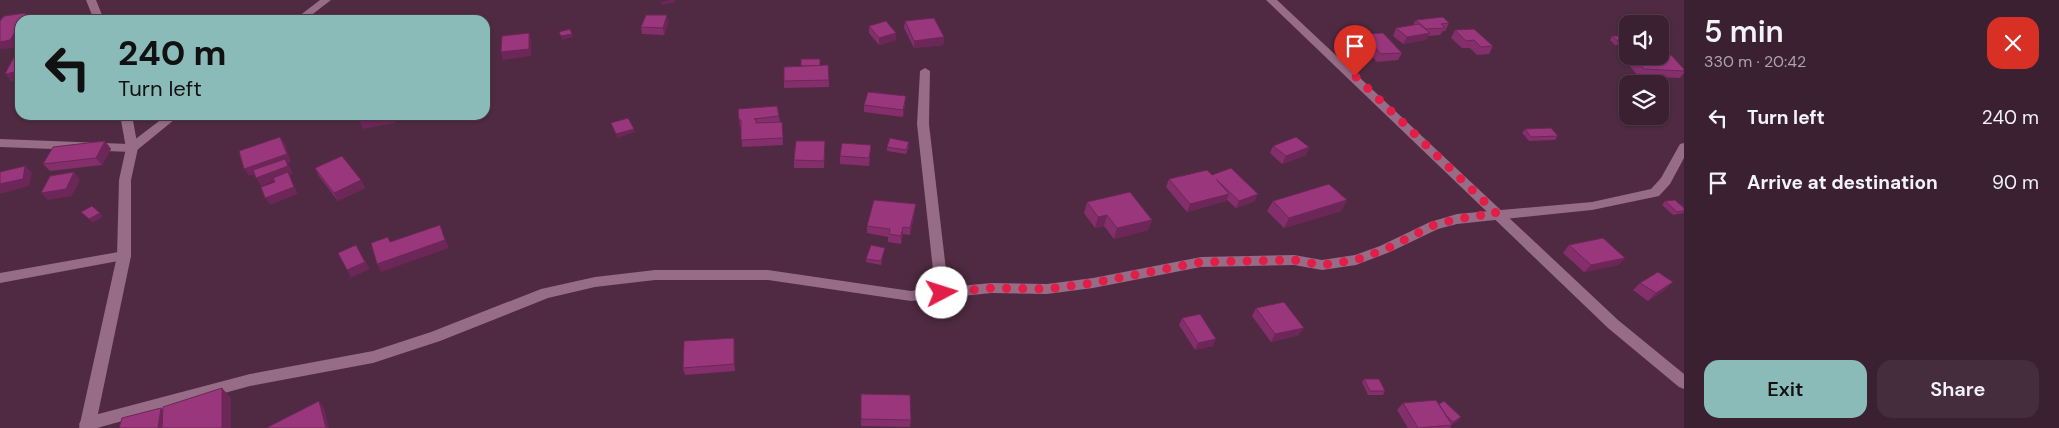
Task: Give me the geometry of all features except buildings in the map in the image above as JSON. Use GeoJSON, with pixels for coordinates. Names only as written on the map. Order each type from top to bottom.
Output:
{"type":"FeatureCollection","features":[{"type":"Feature","properties":{"kind":"street"},"geometry":{"type":"LineString","coordinates":[[90,0],[97,15]]}},
{"type":"Feature","properties":{"kind":"street"},"geometry":{"type":"LineString","coordinates":[[305,15],[326,0]]}},
{"type":"Feature","properties":{"kind":"street"},"geometry":{"type":"LineString","coordinates":[[1271,0],[1409,128],[1613,324],[1684,383]]}},
{"type":"Feature","properties":{"kind":"street"},"geometry":{"type":"LineString","coordinates":[[925,71],[923,124],[942,293]]}},
{"type":"Feature","properties":{"kind":"street"},"geometry":{"type":"LineString","coordinates":[[127,120],[132,148],[125,180],[124,256],[87,426],[250,380],[373,357],[435,337],[546,293],[595,282],[655,274],[768,275],[911,296],[992,288],[1047,289],[1201,262],[1294,260],[1322,265],[1356,260],[1386,249],[1434,225],[1457,219],[1496,213],[1592,206],[1655,193],[1666,180],[1684,147]]}},
{"type":"Feature","properties":{"kind":"street"},"geometry":{"type":"LineString","coordinates":[[0,143],[132,148],[168,120]]}},
{"type":"Feature","properties":{"kind":"street"},"geometry":{"type":"LineString","coordinates":[[0,278],[124,256]]}},
{"type":"Feature","properties":{"kind":"route"},"geometry":{"type":"LineString","coordinates":[[942,293],[992,288],[1047,289],[1093,283],[1201,262],[1294,260],[1322,265],[1356,260],[1386,249],[1434,225],[1457,219],[1496,213],[1355,76]]}}]}
